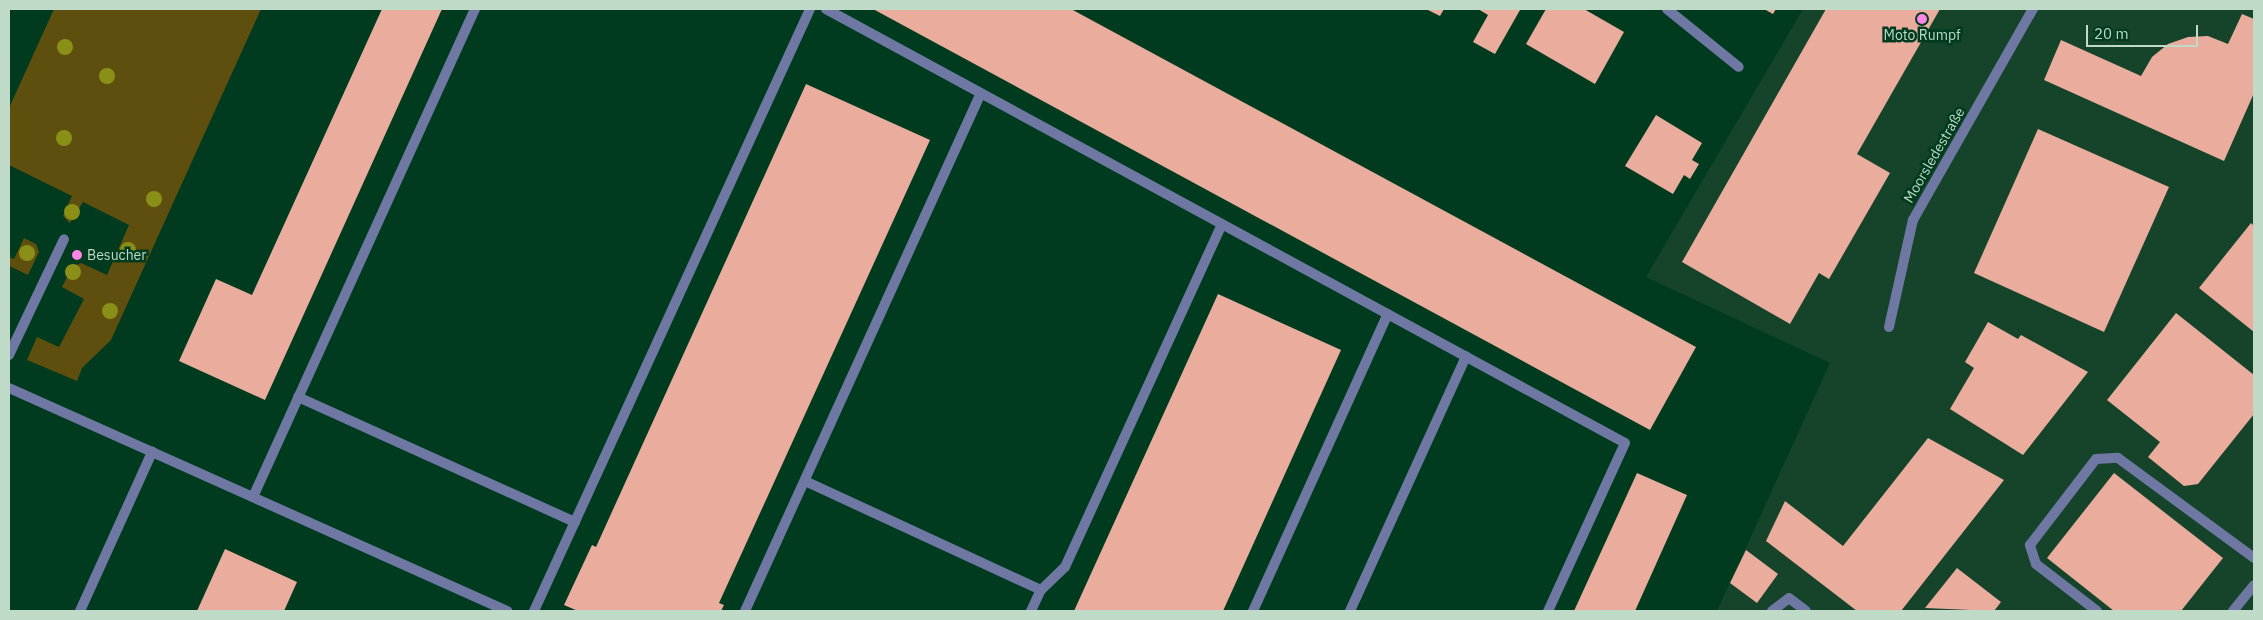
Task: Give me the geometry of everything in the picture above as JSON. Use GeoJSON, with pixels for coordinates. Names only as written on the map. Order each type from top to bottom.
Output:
{"type":"FeatureCollection","features":[{"type":"Feature","properties":{"kind":"street"},"geometry":{"type":"LineString","coordinates":[[253,497],[475,9]]}},
{"type":"Feature","properties":{"kind":"street"},"geometry":{"type":"LineString","coordinates":[[534,611],[810,9]]}},
{"type":"Feature","properties":{"kind":"street"},"geometry":{"type":"LineString","coordinates":[[826,9],[1626,443],[1548,611]]}},
{"type":"Feature","properties":{"kind":"street"},"geometry":{"type":"LineString","coordinates":[[1667,9],[1739,67]]}},
{"type":"Feature","properties":{"kind":"street","name":"Moorsledestraße"},"geometry":{"type":"LineString","coordinates":[[1889,327],[1913,220],[2034,9]]}},
{"type":"Feature","properties":{"kind":"street"},"geometry":{"type":"LineString","coordinates":[[745,611],[981,93]]}},
{"type":"Feature","properties":{"kind":"street"},"geometry":{"type":"LineString","coordinates":[[1031,611],[1041,590],[1065,567],[1222,224]]}},
{"type":"Feature","properties":{"kind":"street"},"geometry":{"type":"LineString","coordinates":[[9,355],[64,239]]}},
{"type":"Feature","properties":{"kind":"street"},"geometry":{"type":"LineString","coordinates":[[1253,611],[1388,314]]}},
{"type":"Feature","properties":{"kind":"street"},"geometry":{"type":"LineString","coordinates":[[1350,611],[1466,356]]}},
{"type":"Feature","properties":{"kind":"street"},"geometry":{"type":"LineString","coordinates":[[9,388],[507,611]]}},
{"type":"Feature","properties":{"kind":"street"},"geometry":{"type":"LineString","coordinates":[[298,397],[575,522]]}},
{"type":"Feature","properties":{"kind":"street"},"geometry":{"type":"LineString","coordinates":[[80,611],[152,452]]}},
{"type":"Feature","properties":{"kind":"street"},"geometry":{"type":"LineString","coordinates":[[2096,611],[2036,564],[2030,545],[2096,459],[2118,458],[2254,558]]}},
{"type":"Feature","properties":{"kind":"street"},"geometry":{"type":"LineString","coordinates":[[805,481],[1041,590]]}},
{"type":"Feature","properties":{"kind":"street"},"geometry":{"type":"LineString","coordinates":[[2233,611],[2254,585]]}},
{"type":"Feature","properties":{"kind":"street"},"geometry":{"type":"LineString","coordinates":[[1772,611],[1788,598],[1806,611]]}},
{"type":"Feature","properties":{"kind":"shaded area"},"geometry":{"type":"Polygon","coordinates":[[[54,9],[261,9],[111,340],[82,368],[77,381],[27,360],[37,337],[59,347],[84,299],[62,287],[72,267],[81,263],[107,275],[129,225],[83,202],[70,223],[63,216],[72,196],[9,165],[9,108],[54,9]]]}},
{"type":"Feature","properties":{"kind":"shaded area"},"geometry":{"type":"Polygon","coordinates":[[[1803,9],[2254,9],[2254,611],[1717,611],[1830,363],[1646,277],[1803,9]]]}},
{"type":"Feature","properties":{"kind":"shaded area"},"geometry":{"type":"Polygon","coordinates":[[[24,238],[36,244],[39,252],[28,275],[9,266],[9,257],[14,259],[24,238]]]}},
{"type":"Feature","properties":{"kind":"building"},"geometry":{"type":"Polygon","coordinates":[[[382,9],[442,9],[265,400],[179,361],[216,279],[252,295],[382,9]]]}},
{"type":"Feature","properties":{"kind":"building"},"geometry":{"type":"Polygon","coordinates":[[[873,9],[1071,9],[1696,347],[1650,430],[873,9]]]}},
{"type":"Feature","properties":{"kind":"building"},"geometry":{"type":"Polygon","coordinates":[[[1426,9],[1444,9],[1440,16],[1426,9]]]}},
{"type":"Feature","properties":{"kind":"building"},"geometry":{"type":"Polygon","coordinates":[[[1478,9],[1520,10],[1495,54],[1473,42],[1488,15],[1478,9]]]}},
{"type":"Feature","properties":{"kind":"building"},"geometry":{"type":"Polygon","coordinates":[[[1546,9],[1584,9],[1624,32],[1595,84],[1526,44],[1546,9]]]}},
{"type":"Feature","properties":{"kind":"building"},"geometry":{"type":"Polygon","coordinates":[[[1764,9],[1776,9],[1773,14],[1764,9]]]}},
{"type":"Feature","properties":{"kind":"building"},"geometry":{"type":"Polygon","coordinates":[[[1826,9],[1940,9],[1857,154],[1890,173],[1829,279],[1819,273],[1790,324],[1682,262],[1826,9]]]}},
{"type":"Feature","properties":{"kind":"building"},"geometry":{"type":"Polygon","coordinates":[[[2242,14],[2254,19],[2254,93],[2224,161],[2044,80],[2061,40],[2141,76],[2152,57],[2168,44],[2188,37],[2208,36],[2228,44],[2242,14]]]}},
{"type":"Feature","properties":{"kind":"building"},"geometry":{"type":"Polygon","coordinates":[[[806,84],[930,140],[719,603],[724,605],[721,611],[578,611],[564,605],[592,545],[596,547],[806,84]]]}},
{"type":"Feature","properties":{"kind":"building"},"geometry":{"type":"Polygon","coordinates":[[[1656,115],[1702,143],[1692,160],[1699,164],[1690,179],[1684,175],[1673,194],[1625,166],[1656,115]]]}},
{"type":"Feature","properties":{"kind":"building"},"geometry":{"type":"Polygon","coordinates":[[[2038,129],[2169,187],[2104,332],[1974,273],[2038,129]]]}},
{"type":"Feature","properties":{"kind":"building"},"geometry":{"type":"Polygon","coordinates":[[[2251,223],[2254,226],[2254,332],[2199,288],[2251,223]]]}},
{"type":"Feature","properties":{"kind":"building"},"geometry":{"type":"Polygon","coordinates":[[[1218,294],[1341,350],[1223,611],[1074,611],[1218,294]]]}},
{"type":"Feature","properties":{"kind":"building"},"geometry":{"type":"Polygon","coordinates":[[[2176,313],[2254,375],[2254,414],[2198,484],[2184,486],[2148,457],[2160,442],[2107,400],[2176,313]]]}},
{"type":"Feature","properties":{"kind":"building"},"geometry":{"type":"Polygon","coordinates":[[[1988,322],[2018,339],[2021,335],[2088,372],[2023,455],[1950,409],[1974,368],[1965,362],[1988,322]]]}},
{"type":"Feature","properties":{"kind":"building"},"geometry":{"type":"Polygon","coordinates":[[[1928,438],[2004,480],[1901,611],[1857,611],[1766,541],[1785,501],[1843,546],[1928,438]]]}},
{"type":"Feature","properties":{"kind":"building"},"geometry":{"type":"Polygon","coordinates":[[[1637,473],[1687,495],[1635,611],[1574,611],[1637,473]]]}},
{"type":"Feature","properties":{"kind":"building"},"geometry":{"type":"Polygon","coordinates":[[[2114,473],[2223,558],[2181,611],[2114,611],[2047,558],[2114,473]]]}},
{"type":"Feature","properties":{"kind":"building"},"geometry":{"type":"Polygon","coordinates":[[[225,549],[297,582],[284,611],[197,611],[225,549]]]}},
{"type":"Feature","properties":{"kind":"building"},"geometry":{"type":"Polygon","coordinates":[[[1746,550],[1778,574],[1757,603],[1730,583],[1746,550]]]}},
{"type":"Feature","properties":{"kind":"building"},"geometry":{"type":"Polygon","coordinates":[[[1957,568],[2001,602],[1994,611],[1925,608],[1957,568]]]}},
{"type":"Feature","properties":{"kind":"place","name":"Moto Rumpf"},"geometry":{"type":"Point","coordinates":[1922,19]}},
{"type":"Feature","properties":{"kind":"place","name":"Besucher"},"geometry":{"type":"Point","coordinates":[77,255]}}]}
